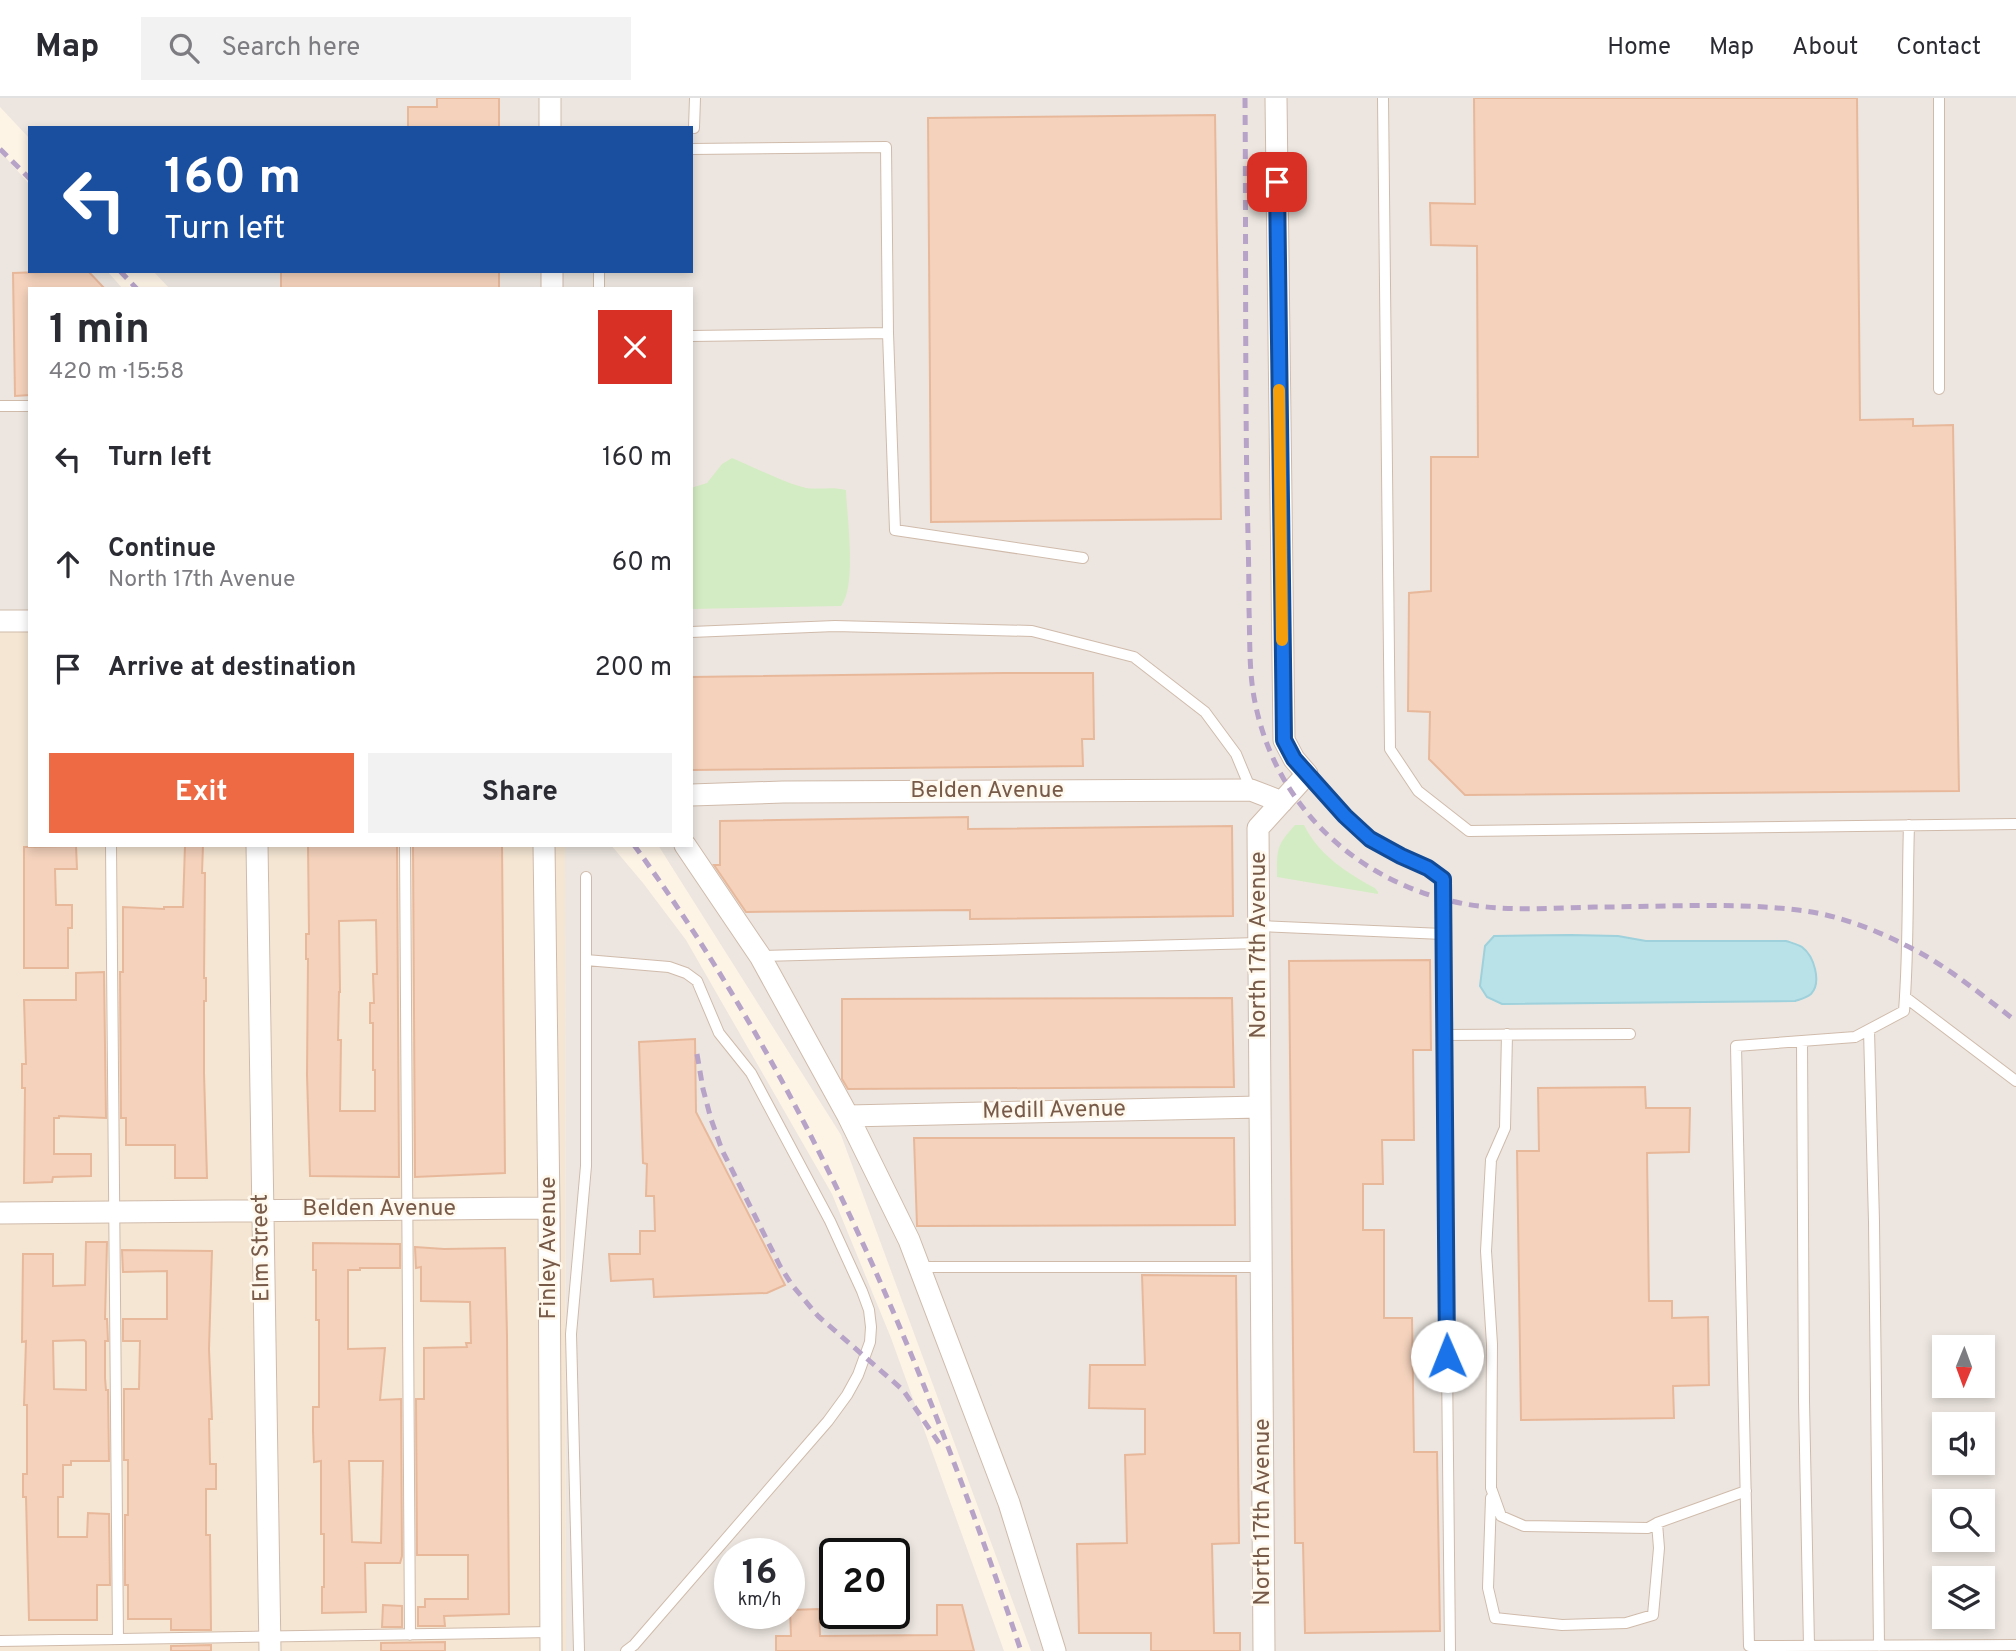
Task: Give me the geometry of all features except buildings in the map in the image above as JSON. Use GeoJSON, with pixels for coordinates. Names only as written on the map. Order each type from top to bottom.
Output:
{"type":"FeatureCollection","features":[{"type":"Feature","properties":{"kind":"street"},"geometry":{"type":"LineString","coordinates":[[550,98],[550,126]]}},
{"type":"Feature","properties":{"kind":"street"},"geometry":{"type":"LineString","coordinates":[[1276,98],[1284,740],[1294,759],[1307,774]]}},
{"type":"Feature","properties":{"kind":"street"},"geometry":{"type":"LineString","coordinates":[[0,621],[28,621]]}},
{"type":"Feature","properties":{"kind":"street","name":"North 17th Avenue"},"geometry":{"type":"LineString","coordinates":[[1264,1651],[1258,828],[1307,774]]}},
{"type":"Feature","properties":{"kind":"street","name":"Belden Avenue"},"geometry":{"type":"LineString","coordinates":[[693,795],[1251,790],[1282,802]]}},
{"type":"Feature","properties":{"kind":"street","name":"Elm Street"},"geometry":{"type":"LineString","coordinates":[[257,847],[270,1644]]}},
{"type":"Feature","properties":{"kind":"street","name":"Finley Avenue"},"geometry":{"type":"LineString","coordinates":[[544,847],[551,1642]]}},
{"type":"Feature","properties":{"kind":"street"},"geometry":{"type":"LineString","coordinates":[[686,847],[760,956],[848,1116],[909,1240],[1009,1503],[1055,1651]]}},
{"type":"Feature","properties":{"kind":"street","name":"Medill Avenue"},"geometry":{"type":"LineString","coordinates":[[848,1116],[1260,1107]]}},
{"type":"Feature","properties":{"kind":"street","name":"Belden Avenue"},"geometry":{"type":"LineString","coordinates":[[0,1213],[549,1208]]}},
{"type":"Feature","properties":{"kind":"lane"},"geometry":{"type":"LineString","coordinates":[[694,128],[695,98]]}},
{"type":"Feature","properties":{"kind":"lane"},"geometry":{"type":"LineString","coordinates":[[1384,98],[1390,749],[1418,791],[1469,831],[2016,824]]}},
{"type":"Feature","properties":{"kind":"lane"},"geometry":{"type":"LineString","coordinates":[[1938,98],[1939,389]]}},
{"type":"Feature","properties":{"kind":"lane"},"geometry":{"type":"LineString","coordinates":[[693,149],[886,147],[888,333],[895,530],[1083,558]]}},
{"type":"Feature","properties":{"kind":"lane"},"geometry":{"type":"LineString","coordinates":[[693,336],[888,333]]}},
{"type":"Feature","properties":{"kind":"lane"},"geometry":{"type":"LineString","coordinates":[[0,406],[28,406]]}},
{"type":"Feature","properties":{"kind":"lane"},"geometry":{"type":"LineString","coordinates":[[693,632],[835,626],[1032,631],[1134,657],[1205,712],[1236,754],[1251,790]]}},
{"type":"Feature","properties":{"kind":"lane"},"geometry":{"type":"LineString","coordinates":[[1307,774],[1370,839],[1428,868],[1443,879],[1450,1651]]}},
{"type":"Feature","properties":{"kind":"lane"},"geometry":{"type":"LineString","coordinates":[[1909,825],[1906,945],[1908,971],[1904,1011],[1855,1038],[1735,1046],[1749,1646],[2016,1646]]}},
{"type":"Feature","properties":{"kind":"lane"},"geometry":{"type":"LineString","coordinates":[[111,847],[118,1639]]}},
{"type":"Feature","properties":{"kind":"lane"},"geometry":{"type":"LineString","coordinates":[[405,847],[410,1634]]}},
{"type":"Feature","properties":{"kind":"lane"},"geometry":{"type":"LineString","coordinates":[[579,1651],[572,1334],[586,1166],[586,877]]}},
{"type":"Feature","properties":{"kind":"lane"},"geometry":{"type":"LineString","coordinates":[[760,956],[1259,934],[1443,934]]}},
{"type":"Feature","properties":{"kind":"lane"},"geometry":{"type":"LineString","coordinates":[[586,960],[669,967],[687,973],[696,981],[719,1033],[751,1073],[831,1220],[862,1291],[869,1310],[871,1327],[866,1356],[847,1395],[819,1431],[626,1651]]}},
{"type":"Feature","properties":{"kind":"lane"},"geometry":{"type":"LineString","coordinates":[[1905,997],[2016,1081]]}},
{"type":"Feature","properties":{"kind":"lane"},"geometry":{"type":"LineString","coordinates":[[1869,1030],[1879,1646]]}},
{"type":"Feature","properties":{"kind":"lane"},"geometry":{"type":"LineString","coordinates":[[1507,1034],[1505,1128],[1491,1160],[1486,1251],[1492,1344],[1488,1588],[1495,1618],[1562,1625],[1626,1623],[1653,1615],[1659,1548],[1657,1523]]}},
{"type":"Feature","properties":{"kind":"lane"},"geometry":{"type":"LineString","coordinates":[[1444,1035],[1630,1034]]}},
{"type":"Feature","properties":{"kind":"lane"},"geometry":{"type":"LineString","coordinates":[[1802,1041],[1804,1401],[1809,1646]]}},
{"type":"Feature","properties":{"kind":"lane"},"geometry":{"type":"LineString","coordinates":[[919,1267],[1261,1267]]}},
{"type":"Feature","properties":{"kind":"lane"},"geometry":{"type":"LineString","coordinates":[[1491,1488],[1501,1516],[1524,1526],[1648,1528],[1746,1491]]}},
{"type":"Feature","properties":{"kind":"lane"},"geometry":{"type":"LineString","coordinates":[[0,1641],[118,1639],[270,1644],[410,1634],[551,1642]]}},
{"type":"Feature","properties":{"kind":"shaded area"},"geometry":{"type":"Polygon","coordinates":[[[0,98],[2016,98],[2016,1651],[1031,1651],[841,1135],[659,847],[693,847],[693,287],[168,287],[155,273],[693,273],[693,126],[28,126],[28,137],[0,107],[0,98]]]}},
{"type":"Feature","properties":{"kind":"shaded area"},"geometry":{"type":"Polygon","coordinates":[[[0,151],[28,183],[28,273],[109,273],[121,287],[28,287],[28,617],[0,617],[0,151]]]}},
{"type":"Feature","properties":{"kind":"shaded area"},"geometry":{"type":"Polygon","coordinates":[[[0,617],[28,617],[28,847],[565,847],[566,1651],[0,1651],[0,617]]]}},
{"type":"Feature","properties":{"kind":"shaded area"},"geometry":{"type":"Polygon","coordinates":[[[565,847],[613,847],[686,940],[832,1194],[891,1338],[1004,1651],[566,1651],[565,847]]]}},
{"type":"Feature","properties":{"kind":"green space"},"geometry":{"type":"Polygon","coordinates":[[[732,458],[797,486],[846,490],[850,568],[846,596],[841,606],[693,609],[693,487],[707,483],[722,464],[732,458]]]}},
{"type":"Feature","properties":{"kind":"green space"},"geometry":{"type":"Polygon","coordinates":[[[1295,825],[1304,825],[1326,854],[1375,888],[1378,894],[1277,877],[1279,848],[1295,825]]]}},
{"type":"Feature","properties":{"kind":"water"},"geometry":{"type":"Polygon","coordinates":[[[1494,936],[1618,936],[1646,941],[1786,941],[1800,946],[1810,956],[1816,983],[1811,994],[1795,1001],[1502,1004],[1487,997],[1480,986],[1485,946],[1494,936]]]}},
{"type":"Feature","properties":{"kind":"railway"},"geometry":{"type":"LineString","coordinates":[[1245,98],[1246,446],[1251,671],[1262,731],[1277,767],[1298,801],[1323,830],[1352,855],[1385,876],[1421,892],[1460,903],[1493,908],[1722,906],[1798,910],[1839,918],[1892,939],[1934,961],[2016,1021]]}},
{"type":"Feature","properties":{"kind":"railway"},"geometry":{"type":"LineString","coordinates":[[0,149],[28,177]]}},
{"type":"Feature","properties":{"kind":"railway"},"geometry":{"type":"LineString","coordinates":[[122,273],[135,287]]}},
{"type":"Feature","properties":{"kind":"railway"},"geometry":{"type":"LineString","coordinates":[[635,847],[698,938],[756,1034],[858,1233],[945,1440],[1021,1651]]}},
{"type":"Feature","properties":{"kind":"railway"},"geometry":{"type":"LineString","coordinates":[[697,1054],[703,1089],[722,1150],[780,1266],[818,1316],[903,1390],[939,1443]]}},
{"type":"Feature","properties":{"kind":"slow traffic"},"geometry":{"type":"LineString","coordinates":[[1279,390],[1282,640]]}},
{"type":"Feature","properties":{"kind":"route"},"geometry":{"type":"LineString","coordinates":[[1277,182],[1284,740],[1294,759],[1345,816],[1370,839],[1428,868],[1443,879],[1447,1356]]}}]}
